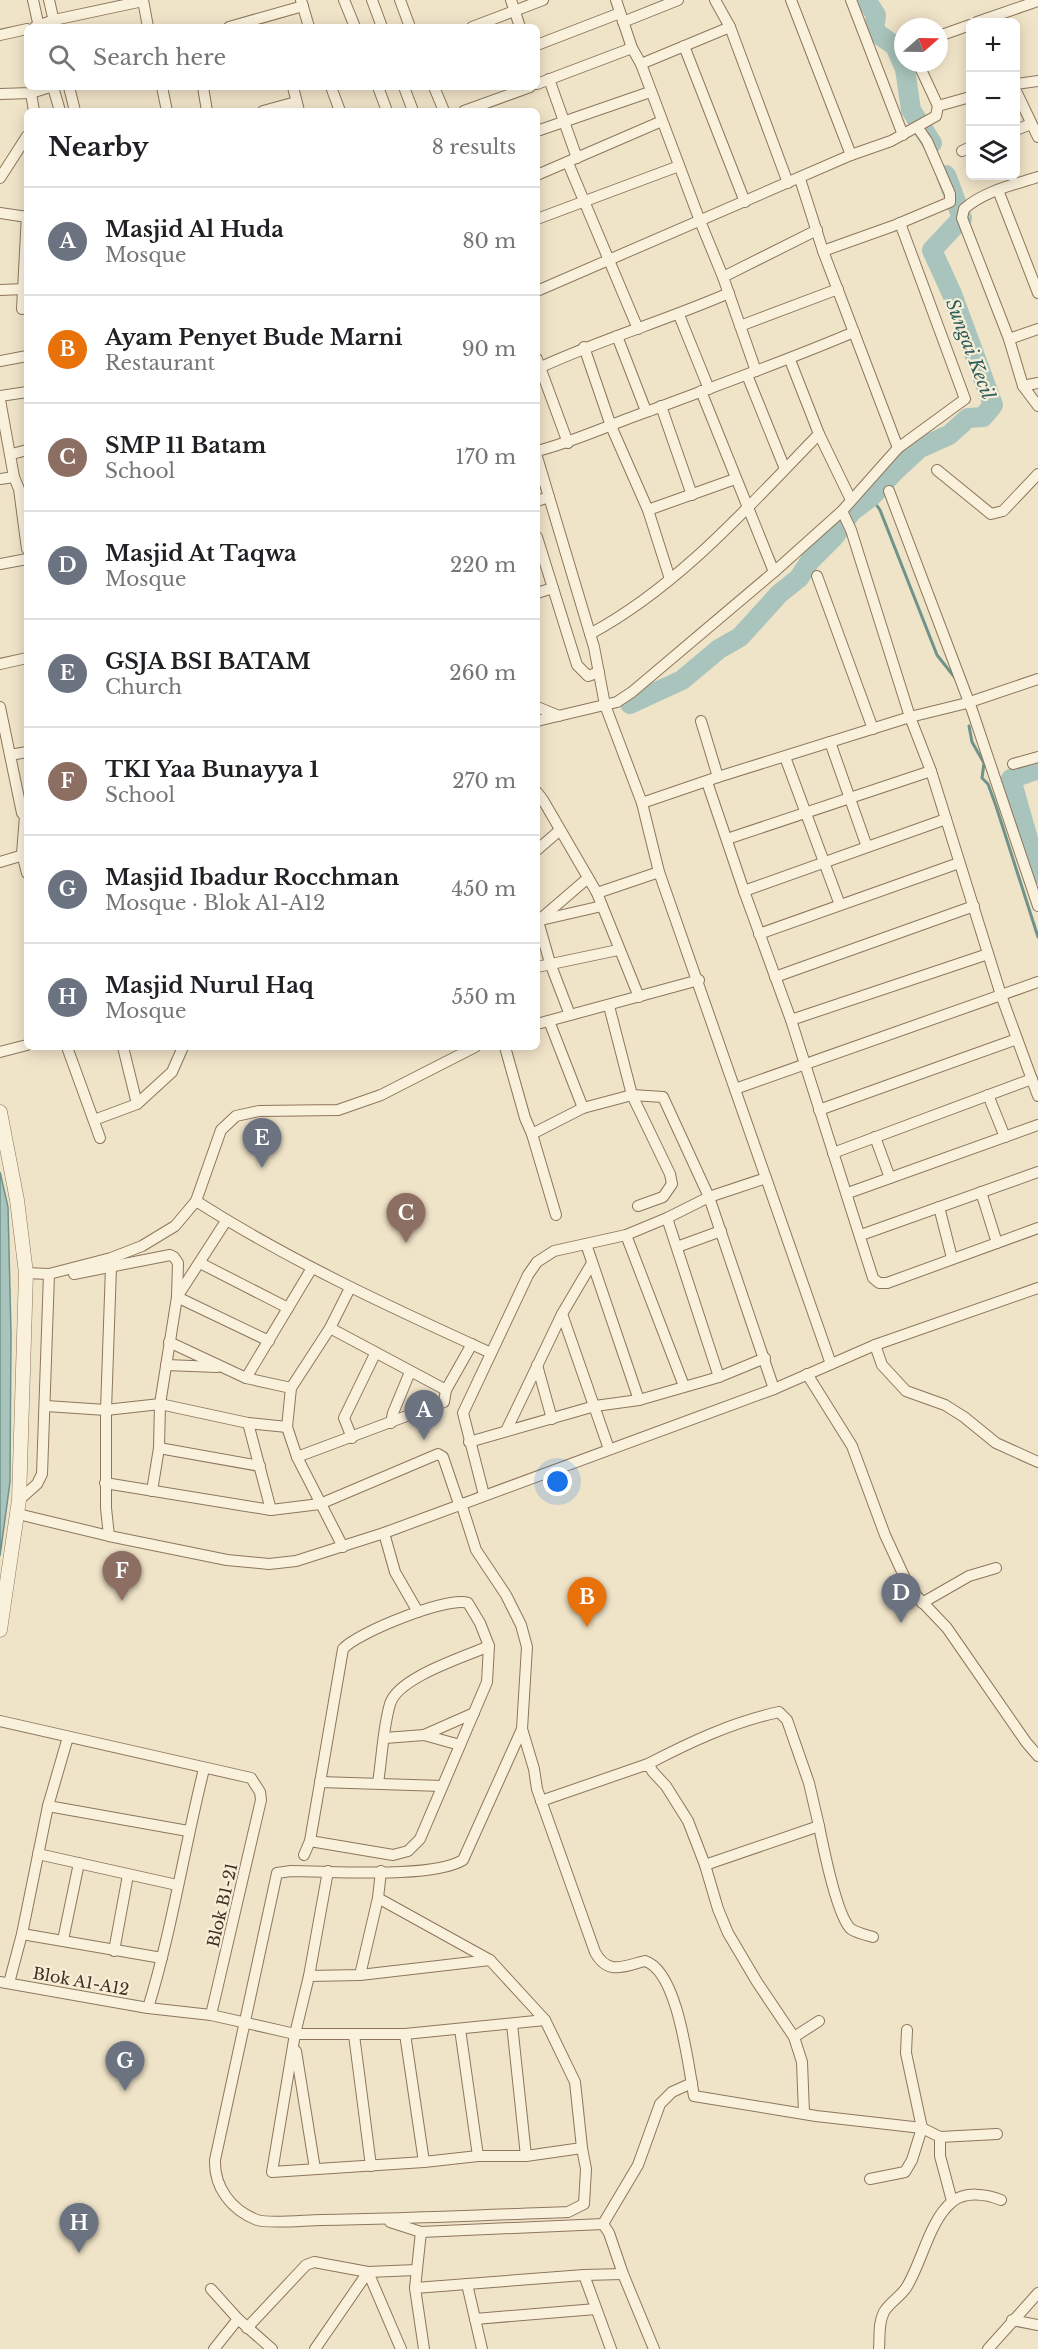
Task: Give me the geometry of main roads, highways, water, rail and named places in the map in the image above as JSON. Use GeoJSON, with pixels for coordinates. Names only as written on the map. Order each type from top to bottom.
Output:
{"type":"FeatureCollection","features":[{"type":"Feature","properties":{"kind":"water"},"geometry":{"type":"Polygon","coordinates":[[[0,1172],[8,1207],[11,1334],[10,1482],[0,1556],[0,1172]]]}},
{"type":"Feature","properties":{"kind":"waterway","name":"Sungai Kecil"},"geometry":{"type":"LineString","coordinates":[[866,0],[876,15],[874,31],[895,46],[905,69],[911,110],[932,143]]}},
{"type":"Feature","properties":{"kind":"waterway","name":"Sungai Kecil"},"geometry":{"type":"LineString","coordinates":[[630,704],[682,680],[719,649],[740,637],[779,594],[799,578],[810,561],[835,536],[851,512],[871,497],[920,448],[949,435],[968,418],[983,417],[993,405],[952,294],[932,250],[962,218],[946,175]]}},
{"type":"Feature","properties":{"kind":"waterway"},"geometry":{"type":"LineString","coordinates":[[871,497],[880,510],[937,655],[956,679]]}},
{"type":"Feature","properties":{"kind":"waterway"},"geometry":{"type":"LineString","coordinates":[[969,726],[972,742],[984,763],[982,778],[988,784],[996,806],[1038,937]]}},
{"type":"Feature","properties":{"kind":"waterway"},"geometry":{"type":"LineString","coordinates":[[1038,769],[1011,779],[1038,874]]}},
{"type":"Feature","properties":{"kind":"place","name":"GSJA BSI BATAM"},"geometry":{"type":"Point","coordinates":[262,1168]}},
{"type":"Feature","properties":{"kind":"place","name":"SMP 11 Batam"},"geometry":{"type":"Point","coordinates":[406,1243]}},
{"type":"Feature","properties":{"kind":"place","name":"Masjid Al Huda"},"geometry":{"type":"Point","coordinates":[424,1440]}},
{"type":"Feature","properties":{"kind":"place","name":"TKI Yaa Bunayya 1"},"geometry":{"type":"Point","coordinates":[122,1601]}},
{"type":"Feature","properties":{"kind":"place","name":"Masjid At Taqwa"},"geometry":{"type":"Point","coordinates":[901,1623]}},
{"type":"Feature","properties":{"kind":"place","name":"Ayam Penyet Bude Marni"},"geometry":{"type":"Point","coordinates":[587,1627]}},
{"type":"Feature","properties":{"kind":"place","name":"Masjid Ibadur Rocchman"},"geometry":{"type":"Point","coordinates":[125,2091]}},
{"type":"Feature","properties":{"kind":"place","name":"Masjid Nurul Haq"},"geometry":{"type":"Point","coordinates":[79,2253]}}]}
